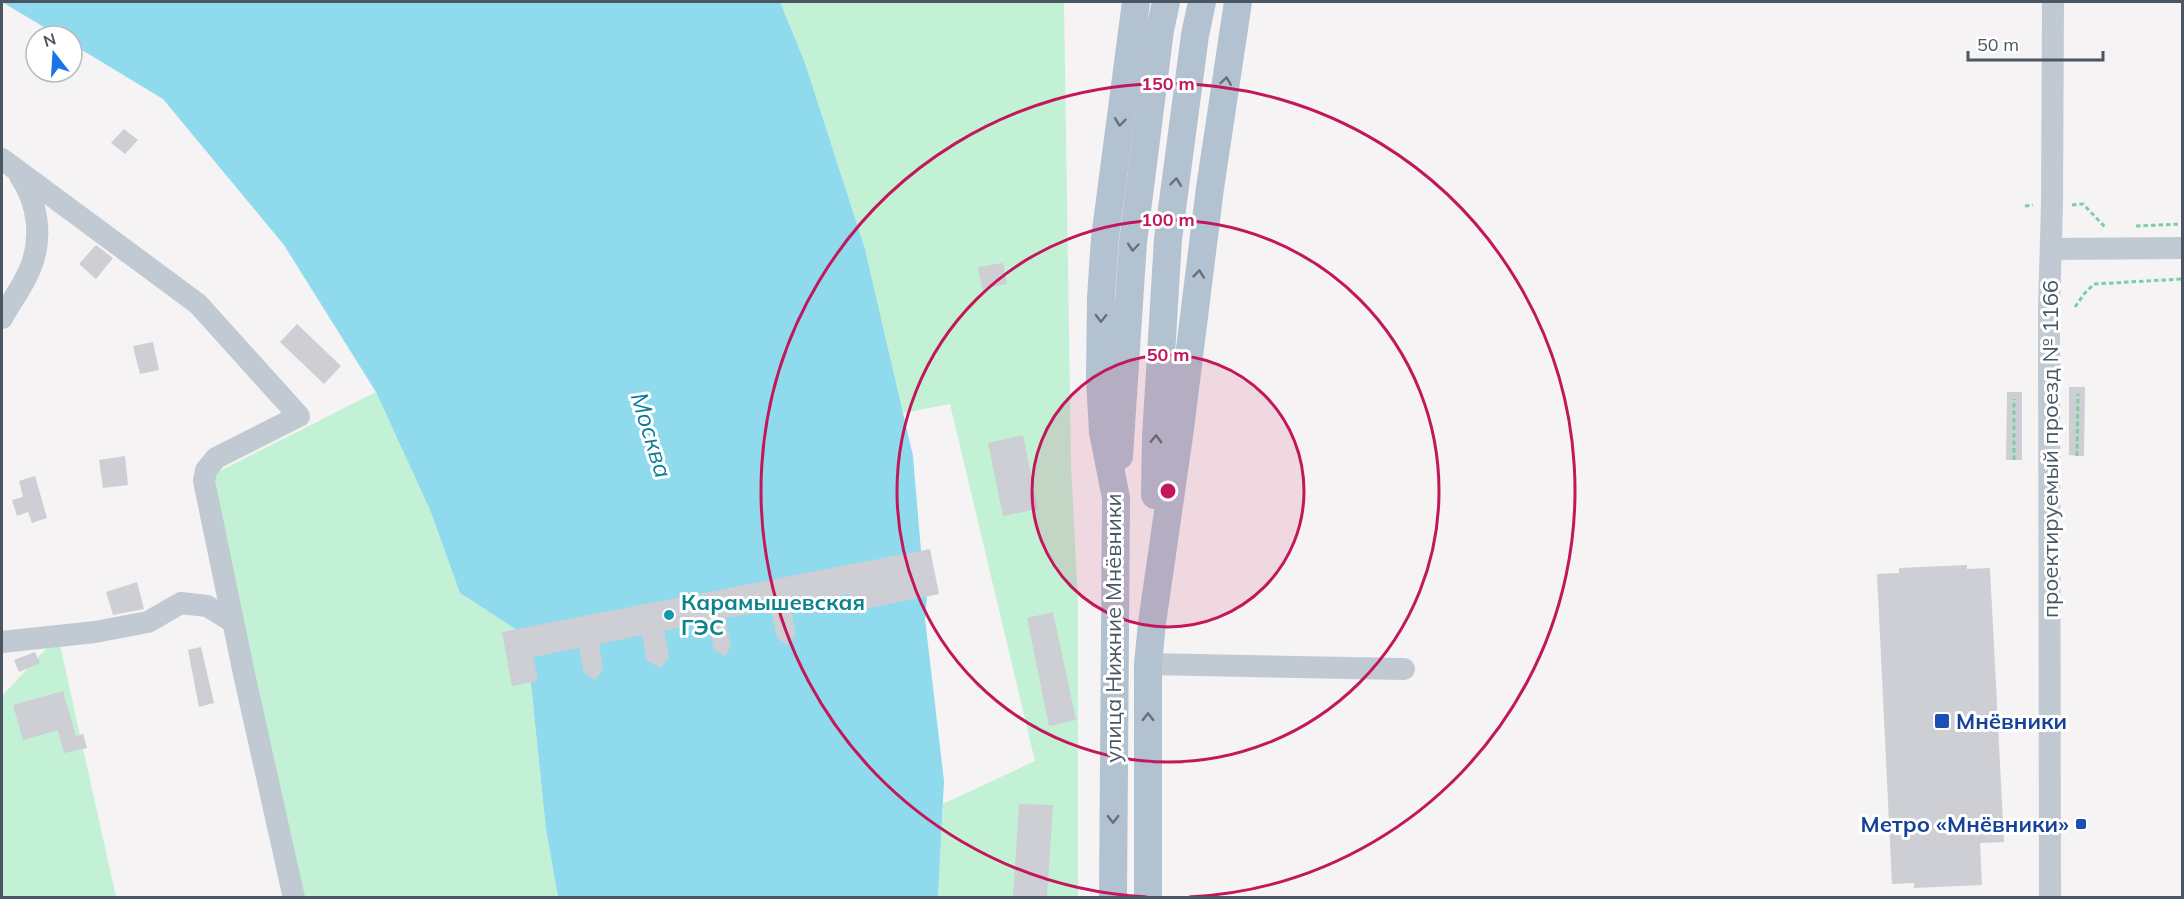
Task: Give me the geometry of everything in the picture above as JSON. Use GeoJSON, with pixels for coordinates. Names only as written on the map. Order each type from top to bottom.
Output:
{"type":"FeatureCollection","features":[{"type":"Feature","properties":{"kind":"main road","name":"улица Нижние Мнёвники"},"geometry":{"type":"LineString","coordinates":[[1113,897],[1116,498],[1103,432],[1100,379],[1101,298],[1105,238],[1137,2]]}},
{"type":"Feature","properties":{"kind":"main road"},"geometry":{"type":"LineString","coordinates":[[1116,498],[1133,242],[1160,30],[1166,2]]}},
{"type":"Feature","properties":{"kind":"main road"},"geometry":{"type":"LineString","coordinates":[[1152,623],[1156,437],[1168,239],[1195,35],[1202,2]]}},
{"type":"Feature","properties":{"kind":"main road","name":"улица Нижние Мнёвники"},"geometry":{"type":"LineString","coordinates":[[1148,897],[1148,664],[1152,623],[1180,429],[1210,188],[1238,2]]}},
{"type":"Feature","properties":{"kind":"street","name":"проектируемый проезд № 1166"},"geometry":{"type":"LineString","coordinates":[[2050,897],[2049,308],[2053,2]]}},
{"type":"Feature","properties":{"kind":"street"},"geometry":{"type":"LineString","coordinates":[[2,318],[29,272],[37,237],[33,202],[24,181],[8,164]]}},
{"type":"Feature","properties":{"kind":"street"},"geometry":{"type":"LineString","coordinates":[[8,164],[198,304],[299,416],[216,458],[206,470],[205,486],[294,897]]}},
{"type":"Feature","properties":{"kind":"street"},"geometry":{"type":"LineString","coordinates":[[2051,249],[2182,248]]}},
{"type":"Feature","properties":{"kind":"street"},"geometry":{"type":"LineString","coordinates":[[2,642],[95,632],[148,622],[181,603],[207,606],[234,622]]}},
{"type":"Feature","properties":{"kind":"street"},"geometry":{"type":"LineString","coordinates":[[1148,664],[1404,669]]}},
{"type":"Feature","properties":{"kind":"path"},"geometry":{"type":"LineString","coordinates":[[2025,206],[2083,204],[2105,228],[2116,228]]}},
{"type":"Feature","properties":{"kind":"path"},"geometry":{"type":"LineString","coordinates":[[2127,227],[2182,224]]}},
{"type":"Feature","properties":{"kind":"path"},"geometry":{"type":"LineString","coordinates":[[2075,307],[2094,284],[2182,279]]}},
{"type":"Feature","properties":{"kind":"path"},"geometry":{"type":"LineString","coordinates":[[2077,456],[2078,394]]}},
{"type":"Feature","properties":{"kind":"path"},"geometry":{"type":"LineString","coordinates":[[2014,399],[2014,460]]}},
{"type":"Feature","properties":{"kind":"green space"},"geometry":{"type":"Polygon","coordinates":[[[780,2],[1064,2],[1071,465],[1078,601],[1078,897],[938,897],[943,804],[1035,761],[950,404],[903,413],[865,249],[805,63],[780,2]]]}},
{"type":"Feature","properties":{"kind":"green space"},"geometry":{"type":"Polygon","coordinates":[[[376,392],[430,510],[460,593],[526,636],[546,829],[558,897],[299,897],[208,477],[376,392]]]}},
{"type":"Feature","properties":{"kind":"green space"},"geometry":{"type":"Polygon","coordinates":[[[58,636],[116,897],[2,897],[2,696],[58,636]]]}},
{"type":"Feature","properties":{"kind":"water","name":"Москва"},"geometry":{"type":"Polygon","coordinates":[[[2,2],[780,2],[805,63],[865,249],[913,456],[927,596],[925,619],[944,781],[938,897],[558,897],[546,829],[526,636],[460,593],[430,510],[376,392],[284,245],[163,99],[84,51],[84,24],[39,24],[2,2]]]}},
{"type":"Feature","properties":{"kind":"building"},"geometry":{"type":"Polygon","coordinates":[[[124,129],[138,140],[125,154],[111,143],[124,129]]]}},
{"type":"Feature","properties":{"kind":"building"},"geometry":{"type":"Polygon","coordinates":[[[96,245],[113,258],[96,279],[79,264],[96,245]]]}},
{"type":"Feature","properties":{"kind":"building"},"geometry":{"type":"Polygon","coordinates":[[[1003,263],[1007,284],[982,289],[978,267],[1003,263]]]}},
{"type":"Feature","properties":{"kind":"building"},"geometry":{"type":"Polygon","coordinates":[[[297,324],[341,366],[324,384],[280,342],[297,324]]]}},
{"type":"Feature","properties":{"kind":"building"},"geometry":{"type":"Polygon","coordinates":[[[153,342],[159,370],[140,374],[133,346],[153,342]]]}},
{"type":"Feature","properties":{"kind":"building"},"geometry":{"type":"Polygon","coordinates":[[[2069,387],[2085,387],[2084,456],[2069,455],[2069,387]]]}},
{"type":"Feature","properties":{"kind":"building"},"geometry":{"type":"Polygon","coordinates":[[[2007,392],[2022,392],[2022,460],[2006,460],[2007,392]]]}},
{"type":"Feature","properties":{"kind":"building"},"geometry":{"type":"Polygon","coordinates":[[[1023,435],[1038,509],[1003,516],[988,443],[1023,435]]]}},
{"type":"Feature","properties":{"kind":"building"},"geometry":{"type":"Polygon","coordinates":[[[125,456],[128,485],[103,488],[99,460],[125,456]]]}},
{"type":"Feature","properties":{"kind":"building"},"geometry":{"type":"Polygon","coordinates":[[[35,476],[47,518],[32,523],[28,512],[17,516],[12,500],[23,497],[19,481],[35,476]]]}},
{"type":"Feature","properties":{"kind":"building","name":"Карамышевская ГЭС"},"geometry":{"type":"Polygon","coordinates":[[[930,549],[939,594],[854,611],[850,594],[790,605],[796,634],[787,645],[777,638],[771,610],[725,618],[731,646],[725,656],[714,650],[708,622],[664,631],[669,657],[661,668],[647,661],[642,635],[599,644],[603,669],[595,680],[584,673],[579,648],[533,657],[538,681],[512,686],[502,632],[930,549]]]}},
{"type":"Feature","properties":{"kind":"building"},"geometry":{"type":"Polygon","coordinates":[[[1967,565],[1967,569],[1990,568],[2004,842],[1980,843],[1982,885],[1914,888],[1914,883],[1892,884],[1877,574],[1899,573],[1899,568],[1967,565]]]}},
{"type":"Feature","properties":{"kind":"building"},"geometry":{"type":"Polygon","coordinates":[[[137,582],[144,609],[113,615],[106,592],[137,582]]]}},
{"type":"Feature","properties":{"kind":"building"},"geometry":{"type":"Polygon","coordinates":[[[1053,612],[1076,720],[1049,726],[1027,618],[1053,612]]]}},
{"type":"Feature","properties":{"kind":"building"},"geometry":{"type":"Polygon","coordinates":[[[201,647],[214,703],[199,707],[188,650],[201,647]]]}},
{"type":"Feature","properties":{"kind":"building"},"geometry":{"type":"Polygon","coordinates":[[[35,652],[40,663],[19,672],[14,660],[35,652]]]}},
{"type":"Feature","properties":{"kind":"building"},"geometry":{"type":"Polygon","coordinates":[[[63,691],[76,736],[83,734],[87,748],[64,753],[58,730],[23,740],[13,705],[63,691]]]}},
{"type":"Feature","properties":{"kind":"building"},"geometry":{"type":"Polygon","coordinates":[[[1019,804],[1053,805],[1047,897],[1013,897],[1019,804]]]}},
{"type":"Feature","properties":{"kind":"place","name":"Карамышевская ГЭС"},"geometry":{"type":"Point","coordinates":[669,615]}},
{"type":"Feature","properties":{"kind":"place","name":"Мнёвники"},"geometry":{"type":"Point","coordinates":[1942,721]}},
{"type":"Feature","properties":{"kind":"place","name":"Метро «Мнёвники»"},"geometry":{"type":"Point","coordinates":[2081,824]}}]}
